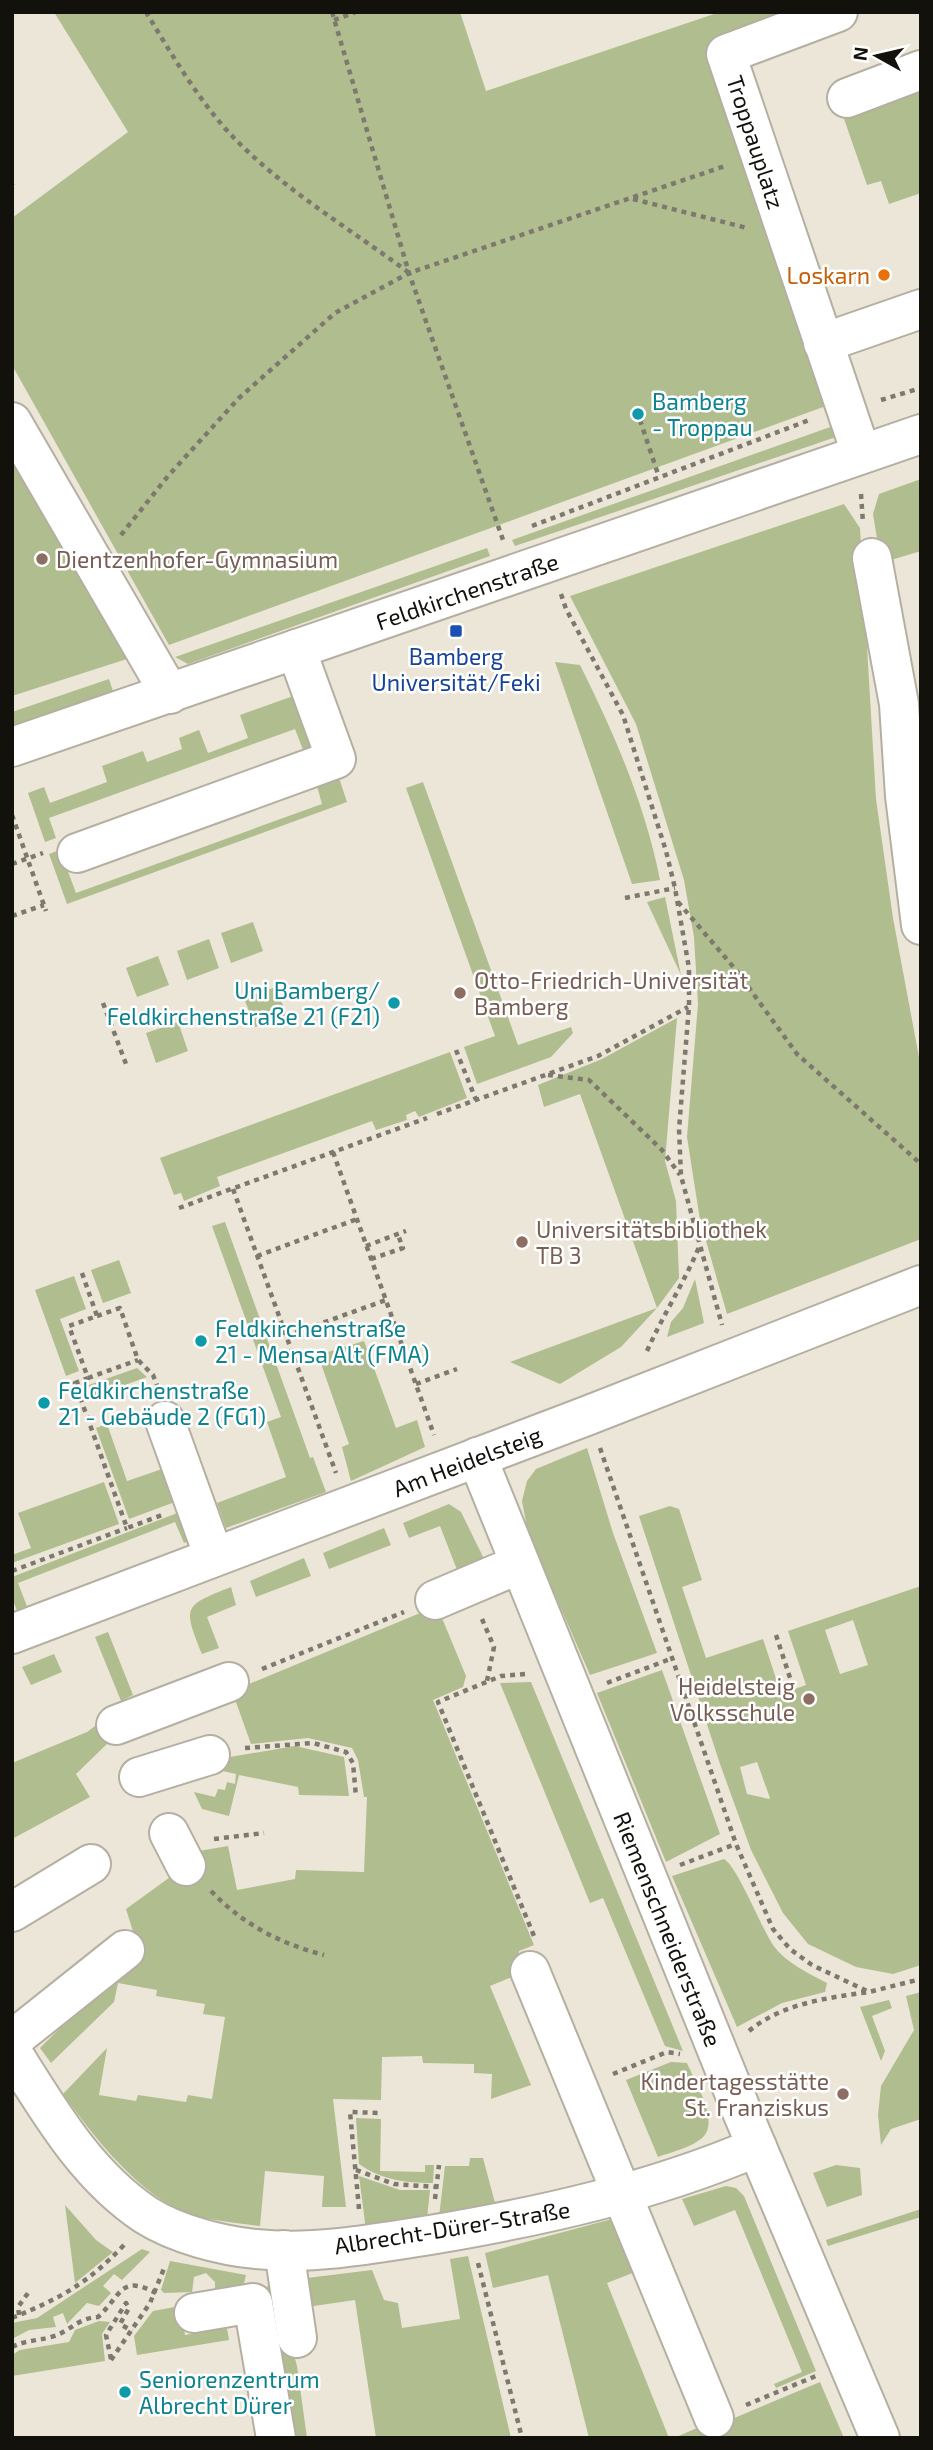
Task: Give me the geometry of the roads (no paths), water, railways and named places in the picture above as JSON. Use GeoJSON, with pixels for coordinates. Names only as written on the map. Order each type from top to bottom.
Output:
{"type":"FeatureCollection","features":[{"type":"Feature","properties":{"kind":"street","name":"Troppauplatz"},"geometry":{"type":"LineString","coordinates":[[838,12],[726,54],[861,453]]}},
{"type":"Feature","properties":{"kind":"street"},"geometry":{"type":"LineString","coordinates":[[846,98],[921,71]]}},
{"type":"Feature","properties":{"kind":"street"},"geometry":{"type":"LineString","coordinates":[[823,343],[921,309]]}},
{"type":"Feature","properties":{"kind":"street"},"geometry":{"type":"LineString","coordinates":[[12,422],[170,694]]}},
{"type":"Feature","properties":{"kind":"street","name":"Feldkirchenstraße"},"geometry":{"type":"LineString","coordinates":[[12,747],[921,434]]}},
{"type":"Feature","properties":{"kind":"street"},"geometry":{"type":"LineString","coordinates":[[873,558],[900,704],[905,796],[921,925]]}},
{"type":"Feature","properties":{"kind":"street"},"geometry":{"type":"LineString","coordinates":[[77,853],[336,759],[296,649]]}},
{"type":"Feature","properties":{"kind":"street","name":"Am Heidelsteig"},"geometry":{"type":"LineString","coordinates":[[12,1634],[626,1401],[921,1285]]}},
{"type":"Feature","properties":{"kind":"street"},"geometry":{"type":"LineString","coordinates":[[165,1421],[214,1557]]}},
{"type":"Feature","properties":{"kind":"street","name":"Riemenschneiderstraße"},"geometry":{"type":"LineString","coordinates":[[462,1463],[520,1564],[716,2048],[880,2438]]}},
{"type":"Feature","properties":{"kind":"street"},"geometry":{"type":"LineString","coordinates":[[435,1600],[520,1564]]}},
{"type":"Feature","properties":{"kind":"street"},"geometry":{"type":"LineString","coordinates":[[116,1725],[229,1682]]}},
{"type":"Feature","properties":{"kind":"street"},"geometry":{"type":"LineString","coordinates":[[139,1777],[210,1755]]}},
{"type":"Feature","properties":{"kind":"street"},"geometry":{"type":"LineString","coordinates":[[12,1912],[91,1864]]}},
{"type":"Feature","properties":{"kind":"street"},"geometry":{"type":"LineString","coordinates":[[12,2040],[125,1950]]}},
{"type":"Feature","properties":{"kind":"street"},"geometry":{"type":"LineString","coordinates":[[533,1955],[621,2193],[728,2413]]}},
{"type":"Feature","properties":{"kind":"street","name":"Albrecht-Dürer-Straße"},"geometry":{"type":"LineString","coordinates":[[12,2052],[77,2149],[105,2182],[163,2222],[213,2243],[270,2250],[362,2244],[469,2228],[566,2210],[710,2167],[757,2147]]}},
{"type":"Feature","properties":{"kind":"street"},"geometry":{"type":"LineString","coordinates":[[270,2250],[253,2303],[276,2438]]}},
{"type":"Feature","properties":{"kind":"street"},"geometry":{"type":"LineString","coordinates":[[270,2250],[297,2338]]}},
{"type":"Feature","properties":{"kind":"street"},"geometry":{"type":"LineString","coordinates":[[194,2313],[253,2303]]}},
{"type":"Feature","properties":{"kind":"place","name":"Loskarn"},"geometry":{"type":"Point","coordinates":[884,275]}},
{"type":"Feature","properties":{"kind":"place","name":"Bamberg - Troppau"},"geometry":{"type":"Point","coordinates":[638,414]}},
{"type":"Feature","properties":{"kind":"place","name":"Dientzenhofer-Gymnasium"},"geometry":{"type":"Point","coordinates":[42,559]}},
{"type":"Feature","properties":{"kind":"place","name":"Bamberg Universität/Feki"},"geometry":{"type":"Point","coordinates":[456,631]}},
{"type":"Feature","properties":{"kind":"place","name":"Otto-Friedrich-Universität Bamberg"},"geometry":{"type":"Point","coordinates":[460,993]}},
{"type":"Feature","properties":{"kind":"place","name":"Uni Bamberg/ Feldkirchenstraße 21 (F21)"},"geometry":{"type":"Point","coordinates":[394,1003]}},
{"type":"Feature","properties":{"kind":"place","name":"Universitätsbibliothek TB 3"},"geometry":{"type":"Point","coordinates":[522,1242]}},
{"type":"Feature","properties":{"kind":"place","name":"Feldkirchenstraße 21 - Mensa Alt (FMA)"},"geometry":{"type":"Point","coordinates":[201,1341]}},
{"type":"Feature","properties":{"kind":"place","name":"Feldkirchenstraße 21 - Gebäude 2 (FG1)"},"geometry":{"type":"Point","coordinates":[44,1403]}},
{"type":"Feature","properties":{"kind":"place","name":"Heidelsteig Volksschule"},"geometry":{"type":"Point","coordinates":[809,1699]}},
{"type":"Feature","properties":{"kind":"place","name":"Kindertagesstätte St. Franziskus"},"geometry":{"type":"Point","coordinates":[843,2094]}},
{"type":"Feature","properties":{"kind":"place","name":"Seniorenzentrum Albrecht Dürer"},"geometry":{"type":"Point","coordinates":[125,2392]}}]}
